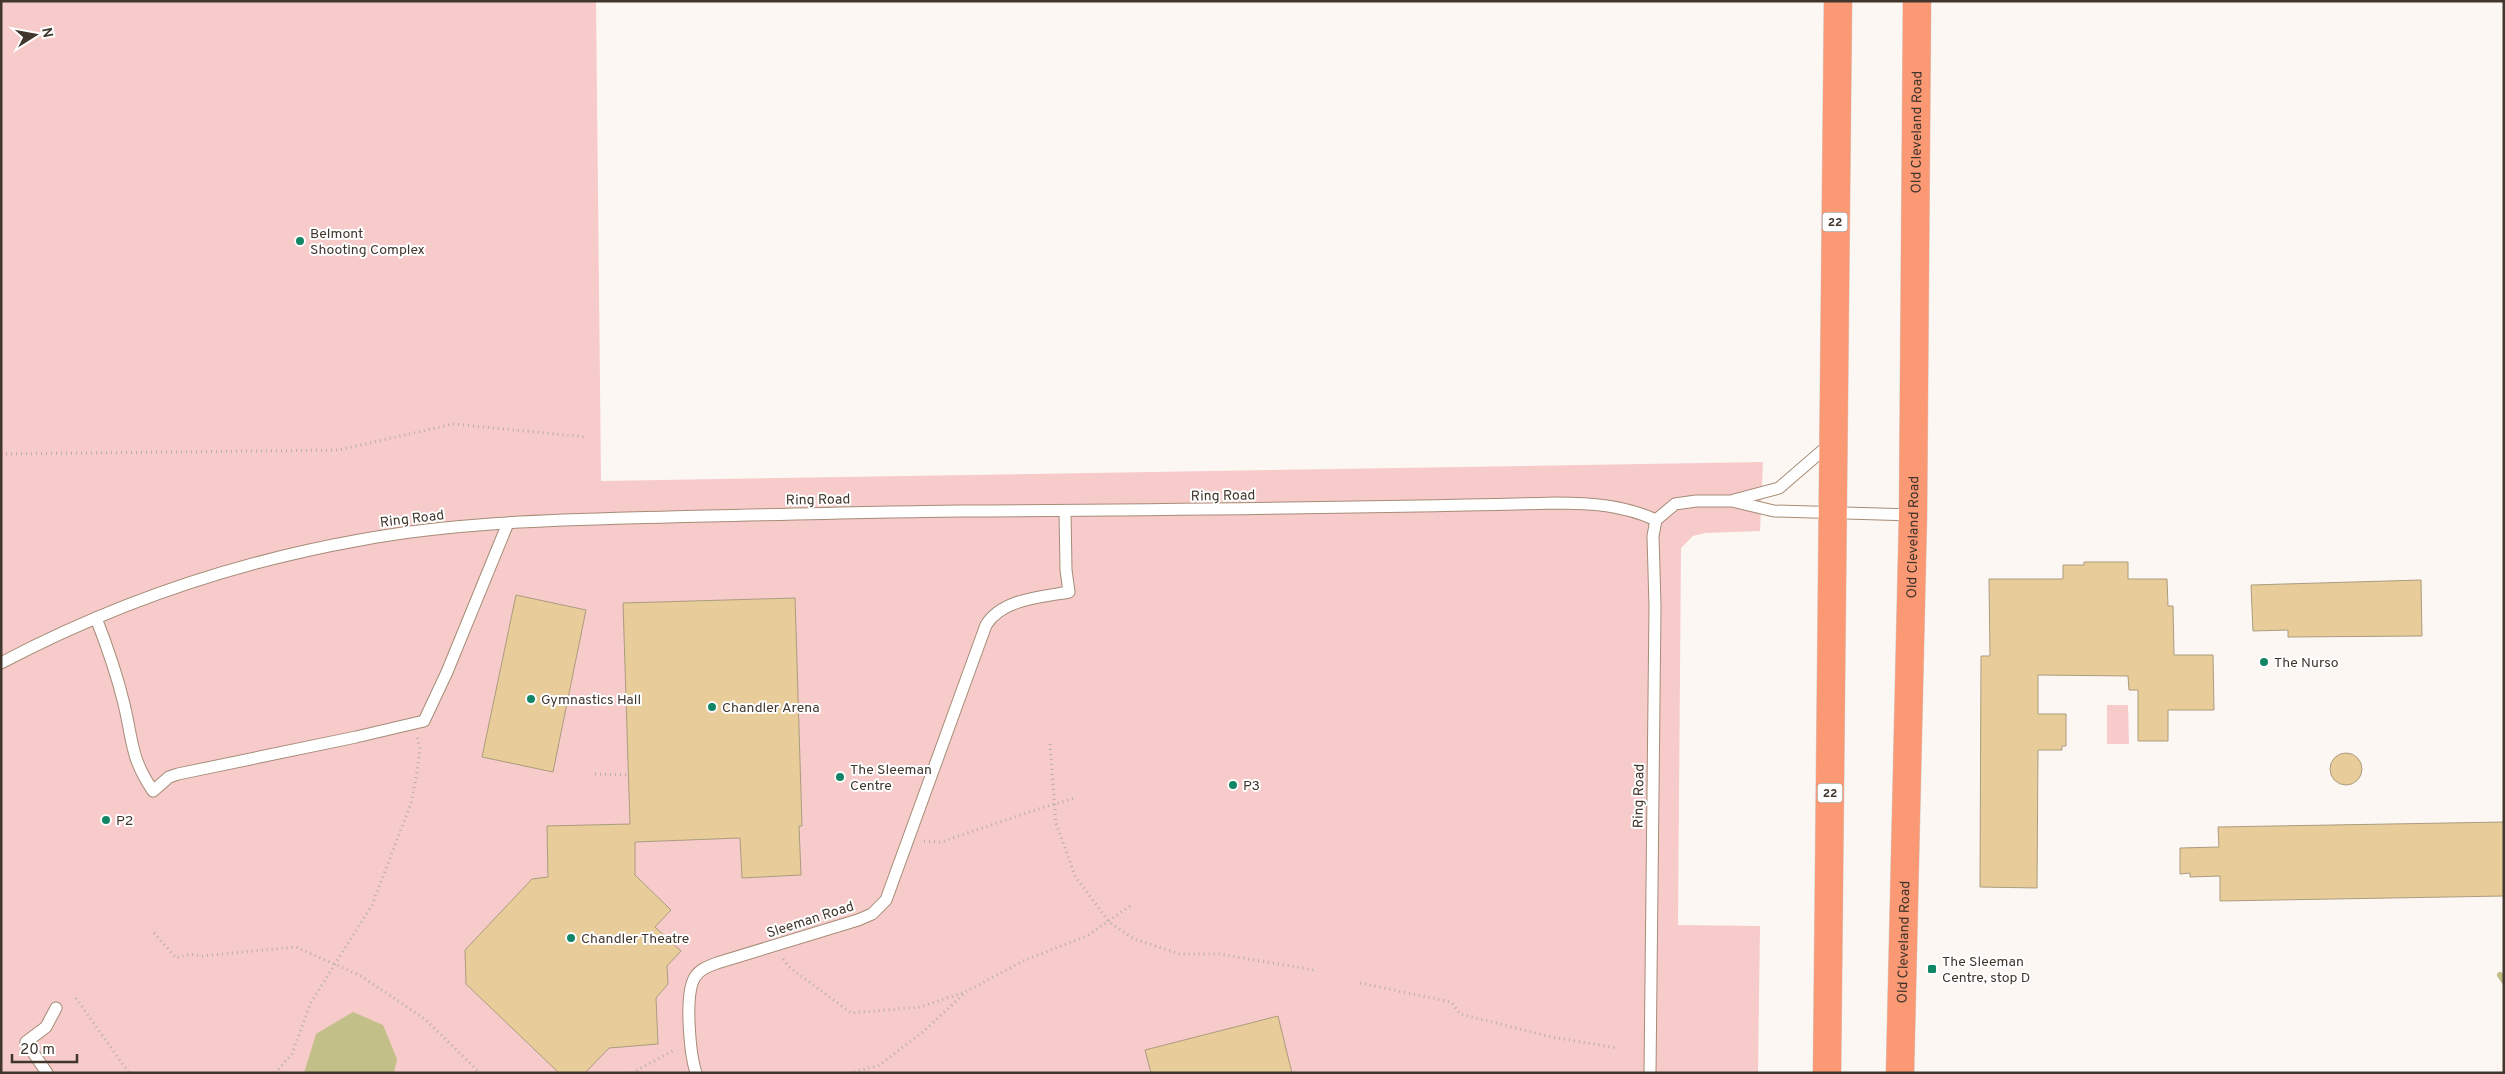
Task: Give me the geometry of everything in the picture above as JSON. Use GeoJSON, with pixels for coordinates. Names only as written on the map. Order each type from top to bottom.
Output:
{"type":"FeatureCollection","features":[{"type":"Feature","properties":{"kind":"highway","name":"22"},"geometry":{"type":"LineString","coordinates":[[1827,1073],[1838,1]]}},
{"type":"Feature","properties":{"kind":"highway","name":"Old Cleveland Road"},"geometry":{"type":"LineString","coordinates":[[1900,1073],[1913,516],[1917,1]]}},
{"type":"Feature","properties":{"kind":"lane"},"geometry":{"type":"LineString","coordinates":[[1732,501],[1779,488],[1833,442]]}},
{"type":"Feature","properties":{"kind":"lane"},"geometry":{"type":"LineString","coordinates":[[1656,520],[1676,504],[1696,500],[1732,501],[1774,511],[1913,516]]}},
{"type":"Feature","properties":{"kind":"lane","name":"Ring Road"},"geometry":{"type":"LineString","coordinates":[[1,663],[96,618],[193,582],[298,552],[390,535],[508,523],[892,512],[1589,503],[1612,506],[1656,520],[1653,536],[1655,606],[1650,1073]]}},
{"type":"Feature","properties":{"kind":"lane","name":"Sleeman Road"},"geometry":{"type":"LineString","coordinates":[[696,1073],[692,1047],[690,994],[695,977],[700,971],[717,963],[858,920],[872,914],[886,900],[990,618],[1010,605],[1069,592],[1066,570],[1065,511]]}},
{"type":"Feature","properties":{"kind":"lane"},"geometry":{"type":"LineString","coordinates":[[96,618],[118,680],[131,748],[142,775],[153,792],[169,777],[178,774],[424,721],[508,523]]}},
{"type":"Feature","properties":{"kind":"lane"},"geometry":{"type":"LineString","coordinates":[[48,1073],[26,1042],[46,1027],[56,1008]]}},
{"type":"Feature","properties":{"kind":"path"},"geometry":{"type":"LineString","coordinates":[[1,454],[339,450],[453,424],[585,437]]}},
{"type":"Feature","properties":{"kind":"path"},"geometry":{"type":"LineString","coordinates":[[275,1073],[292,1054],[310,1004],[372,905],[411,803],[420,748],[414,723]]}},
{"type":"Feature","properties":{"kind":"path"},"geometry":{"type":"LineString","coordinates":[[1050,744],[1053,804],[1056,823],[1075,876],[1109,922],[1134,939],[1180,954],[1219,954],[1314,970]]}},
{"type":"Feature","properties":{"kind":"path"},"geometry":{"type":"LineString","coordinates":[[595,774],[628,775]]}},
{"type":"Feature","properties":{"kind":"path"},"geometry":{"type":"LineString","coordinates":[[900,866],[914,866],[922,841],[941,842],[1076,798]]}},
{"type":"Feature","properties":{"kind":"path"},"geometry":{"type":"LineString","coordinates":[[774,947],[789,967],[851,1013],[920,1007],[967,991],[1025,960],[1086,936],[1133,904]]}},
{"type":"Feature","properties":{"kind":"path"},"geometry":{"type":"LineString","coordinates":[[154,933],[176,958],[190,954],[202,956],[296,947],[360,975],[426,1020],[480,1073]]}},
{"type":"Feature","properties":{"kind":"path"},"geometry":{"type":"LineString","coordinates":[[1360,983],[1451,1002],[1460,1014],[1552,1037],[1618,1048]]}},
{"type":"Feature","properties":{"kind":"path"},"geometry":{"type":"LineString","coordinates":[[850,1073],[878,1066],[924,1032],[967,991]]}},
{"type":"Feature","properties":{"kind":"path"},"geometry":{"type":"LineString","coordinates":[[76,998],[128,1073]]}},
{"type":"Feature","properties":{"kind":"path"},"geometry":{"type":"LineString","coordinates":[[632,1073],[673,1050],[692,1047]]}},
{"type":"Feature","properties":{"kind":"shaded area","name":"The Sleeman Centre"},"geometry":{"type":"Polygon","coordinates":[[[1,1],[596,1],[601,481],[1763,462],[1760,531],[1705,533],[1693,536],[1681,548],[1678,925],[1760,926],[1758,1073],[1,1073],[1,1]]]}},
{"type":"Feature","properties":{"kind":"shaded area"},"geometry":{"type":"Polygon","coordinates":[[[2107,705],[2128,705],[2129,744],[2107,744],[2107,705]]]}},
{"type":"Feature","properties":{"kind":"shaded area"},"geometry":{"type":"Polygon","coordinates":[[[353,1012],[383,1025],[397,1059],[394,1073],[304,1073],[316,1034],[353,1012]]]}},
{"type":"Feature","properties":{"kind":"building"},"geometry":{"type":"Polygon","coordinates":[[[2084,562],[2128,562],[2128,579],[2167,579],[2168,606],[2173,606],[2174,655],[2213,655],[2214,710],[2168,710],[2168,741],[2138,741],[2138,690],[2129,690],[2128,676],[2038,675],[2038,714],[2066,714],[2066,746],[2062,746],[2062,750],[2038,750],[2037,888],[1980,887],[1981,656],[1990,656],[1989,579],[2063,579],[2063,565],[2084,565],[2084,562]]]}},
{"type":"Feature","properties":{"kind":"building"},"geometry":{"type":"Polygon","coordinates":[[[2421,580],[2422,636],[2288,637],[2288,630],[2253,631],[2251,585],[2421,580]]]}},
{"type":"Feature","properties":{"kind":"building","name":"Gymnastics Hall"},"geometry":{"type":"Polygon","coordinates":[[[516,595],[586,610],[553,772],[482,757],[516,595]]]}},
{"type":"Feature","properties":{"kind":"building"},"geometry":{"type":"Polygon","coordinates":[[[795,598],[802,826],[799,826],[801,875],[742,878],[740,838],[635,842],[635,875],[671,910],[655,927],[681,951],[667,966],[668,984],[656,998],[658,1044],[609,1048],[585,1073],[559,1073],[466,984],[465,950],[532,879],[548,877],[547,826],[630,824],[623,603],[795,598]]]}},
{"type":"Feature","properties":{"kind":"building"},"geometry":{"type":"Polygon","coordinates":[[[2346,753],[2352,754],[2357,758],[2361,763],[2361,775],[2357,780],[2352,784],[2346,785],[2340,784],[2335,780],[2331,775],[2330,769],[2331,763],[2335,758],[2340,754],[2346,753]]]}},
{"type":"Feature","properties":{"kind":"building"},"geometry":{"type":"Polygon","coordinates":[[[2504,822],[2504,896],[2220,901],[2220,876],[2190,877],[2190,873],[2180,874],[2180,848],[2219,847],[2218,827],[2504,822]]]}},
{"type":"Feature","properties":{"kind":"building"},"geometry":{"type":"Polygon","coordinates":[[[1278,1016],[1292,1073],[1151,1073],[1145,1050],[1278,1016]]]}},
{"type":"Feature","properties":{"kind":"waterway"},"geometry":{"type":"LineString","coordinates":[[2500,975],[2504,981]]}},
{"type":"Feature","properties":{"kind":"place","name":"Belmont Shooting Complex"},"geometry":{"type":"Point","coordinates":[300,241]}},
{"type":"Feature","properties":{"kind":"place","name":"The Nurso"},"geometry":{"type":"Point","coordinates":[2264,662]}},
{"type":"Feature","properties":{"kind":"place","name":"Gymnastics Hall"},"geometry":{"type":"Point","coordinates":[531,699]}},
{"type":"Feature","properties":{"kind":"place","name":"Chandler Arena"},"geometry":{"type":"Point","coordinates":[712,707]}},
{"type":"Feature","properties":{"kind":"place","name":"The Sleeman Centre"},"geometry":{"type":"Point","coordinates":[840,777]}},
{"type":"Feature","properties":{"kind":"place","name":"P3"},"geometry":{"type":"Point","coordinates":[1233,785]}},
{"type":"Feature","properties":{"kind":"place","name":"P2"},"geometry":{"type":"Point","coordinates":[106,820]}},
{"type":"Feature","properties":{"kind":"place","name":"Chandler Theatre"},"geometry":{"type":"Point","coordinates":[571,938]}},
{"type":"Feature","properties":{"kind":"place","name":"The Sleeman Centre, stop D"},"geometry":{"type":"Point","coordinates":[1932,969]}}]}
